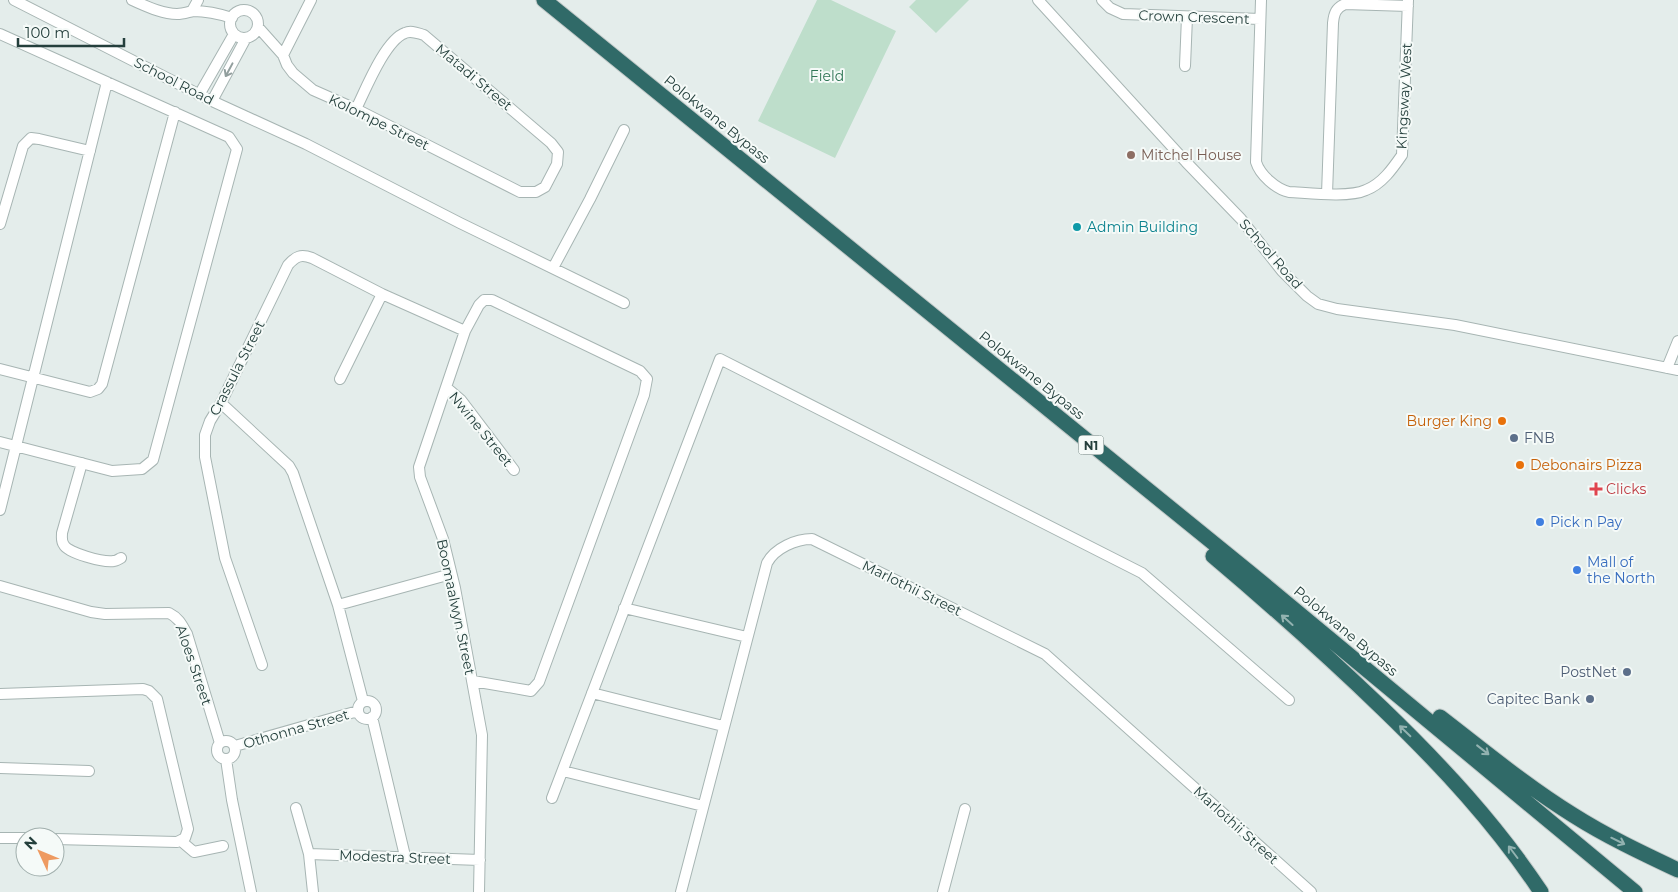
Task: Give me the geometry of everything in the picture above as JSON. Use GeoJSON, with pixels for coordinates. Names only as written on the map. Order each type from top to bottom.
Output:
{"type":"FeatureCollection","features":[{"type":"Feature","properties":{"kind":"highway","name":"Polokwane Bypass"},"geometry":{"type":"LineString","coordinates":[[544,0],[1249,572],[1635,892]]}},
{"type":"Feature","properties":{"kind":"highway"},"geometry":{"type":"LineString","coordinates":[[1170,509],[1175,521],[1181,528],[1332,661],[1435,759],[1486,816],[1541,892]]}},
{"type":"Feature","properties":{"kind":"highway"},"geometry":{"type":"LineString","coordinates":[[1249,572],[1298,607],[1531,787],[1606,834],[1678,870]]}},
{"type":"Feature","properties":{"kind":"street","name":"School Road"},"geometry":{"type":"LineString","coordinates":[[14,0],[199,95],[306,144],[460,223],[624,303]]}},
{"type":"Feature","properties":{"kind":"street"},"geometry":{"type":"LineString","coordinates":[[132,0],[160,11],[178,14],[192,11],[222,14],[232,18]]}},
{"type":"Feature","properties":{"kind":"street"},"geometry":{"type":"LineString","coordinates":[[192,11],[198,0]]}},
{"type":"Feature","properties":{"kind":"street"},"geometry":{"type":"LineString","coordinates":[[283,55],[311,0]]}},
{"type":"Feature","properties":{"kind":"street","name":"School Road"},"geometry":{"type":"LineString","coordinates":[[1038,0],[1186,162],[1241,219],[1282,270],[1318,304],[1454,325],[1675,369]]}},
{"type":"Feature","properties":{"kind":"street","name":"Crown Crescent"},"geometry":{"type":"LineString","coordinates":[[1102,0],[1110,8],[1123,14],[1260,19]]}},
{"type":"Feature","properties":{"kind":"street","name":"Kingsway West"},"geometry":{"type":"LineString","coordinates":[[1261,0],[1255,155],[1258,167],[1283,191],[1327,194],[1356,193],[1367,190],[1387,175],[1402,155],[1408,3]]}},
{"type":"Feature","properties":{"kind":"street"},"geometry":{"type":"LineString","coordinates":[[1327,194],[1335,11],[1345,4],[1408,3]]}},
{"type":"Feature","properties":{"kind":"street"},"geometry":{"type":"LineString","coordinates":[[240,11],[250,12],[257,18],[258,27],[254,34],[241,38],[234,34],[230,25],[232,18],[240,11]]}},
{"type":"Feature","properties":{"kind":"street"},"geometry":{"type":"LineString","coordinates":[[1185,66],[1187,17]]}},
{"type":"Feature","properties":{"kind":"street","name":"Kolompe Street"},"geometry":{"type":"LineString","coordinates":[[258,27],[283,55],[287,65],[313,90],[520,192]]}},
{"type":"Feature","properties":{"kind":"street","name":"Matadi Street"},"geometry":{"type":"LineString","coordinates":[[356,110],[386,51],[394,41],[404,33],[414,31],[424,35],[552,143],[558,152],[557,164],[545,187],[536,192],[520,192]]}},
{"type":"Feature","properties":{"kind":"street"},"geometry":{"type":"LineString","coordinates":[[0,34],[229,137],[237,149],[153,460],[142,469],[112,471],[0,442]]}},
{"type":"Feature","properties":{"kind":"street"},"geometry":{"type":"LineString","coordinates":[[199,95],[234,34]]}},
{"type":"Feature","properties":{"kind":"street"},"geometry":{"type":"LineString","coordinates":[[212,101],[246,38]]}},
{"type":"Feature","properties":{"kind":"street"},"geometry":{"type":"LineString","coordinates":[[0,510],[107,82]]}},
{"type":"Feature","properties":{"kind":"street"},"geometry":{"type":"LineString","coordinates":[[0,369],[90,392],[102,384],[175,112]]}},
{"type":"Feature","properties":{"kind":"street"},"geometry":{"type":"LineString","coordinates":[[553,268],[624,130]]}},
{"type":"Feature","properties":{"kind":"street"},"geometry":{"type":"LineString","coordinates":[[0,224],[26,141],[30,138],[39,139],[90,151]]}},
{"type":"Feature","properties":{"kind":"street","name":"Crassula Street"},"geometry":{"type":"LineString","coordinates":[[262,666],[225,558],[205,457],[205,436],[210,421],[221,403],[288,265],[295,258],[304,255],[312,258],[382,294],[466,332]]}},
{"type":"Feature","properties":{"kind":"street"},"geometry":{"type":"LineString","coordinates":[[340,379],[382,294]]}},
{"type":"Feature","properties":{"kind":"street","name":"Boomaalwyn Street"},"geometry":{"type":"LineString","coordinates":[[473,681],[531,691],[539,682],[644,395],[647,379],[640,370],[492,300],[484,300],[478,305],[466,332],[419,467],[420,477],[443,539],[455,588],[482,735],[480,892]]}},
{"type":"Feature","properties":{"kind":"street"},"geometry":{"type":"LineString","coordinates":[[1675,369],[1678,340]]}},
{"type":"Feature","properties":{"kind":"street"},"geometry":{"type":"LineString","coordinates":[[552,798],[720,359],[1142,573],[1289,700]]}},
{"type":"Feature","properties":{"kind":"street","name":"Nwine Street"},"geometry":{"type":"LineString","coordinates":[[448,388],[460,400],[514,470]]}},
{"type":"Feature","properties":{"kind":"street"},"geometry":{"type":"LineString","coordinates":[[221,403],[289,466],[293,474],[338,605],[363,701]]}},
{"type":"Feature","properties":{"kind":"street"},"geometry":{"type":"LineString","coordinates":[[82,463],[62,533],[62,542],[71,552],[104,560],[113,561],[121,558]]}},
{"type":"Feature","properties":{"kind":"street","name":"Marlothii Street"},"geometry":{"type":"LineString","coordinates":[[681,892],[764,568],[770,557],[777,550],[798,541],[812,539],[1045,654],[1311,892]]}},
{"type":"Feature","properties":{"kind":"street"},"geometry":{"type":"LineString","coordinates":[[338,605],[451,574]]}},
{"type":"Feature","properties":{"kind":"street","name":"Aloes Street"},"geometry":{"type":"LineString","coordinates":[[0,586],[91,612],[106,614],[169,612],[175,616],[180,620],[187,634],[220,743]]}},
{"type":"Feature","properties":{"kind":"street"},"geometry":{"type":"LineString","coordinates":[[624,608],[747,637]]}},
{"type":"Feature","properties":{"kind":"street"},"geometry":{"type":"LineString","coordinates":[[0,694],[143,689],[154,695],[158,704],[188,829],[183,839],[177,842],[65,839]]}},
{"type":"Feature","properties":{"kind":"street"},"geometry":{"type":"LineString","coordinates":[[592,693],[723,726]]}},
{"type":"Feature","properties":{"kind":"street"},"geometry":{"type":"LineString","coordinates":[[363,701],[359,706],[358,712],[364,718],[372,717]]}},
{"type":"Feature","properties":{"kind":"street"},"geometry":{"type":"LineString","coordinates":[[363,701],[369,701],[374,704],[375,712],[372,717],[405,856]]}},
{"type":"Feature","properties":{"kind":"street","name":"Othonna Street"},"geometry":{"type":"LineString","coordinates":[[235,746],[358,712]]}},
{"type":"Feature","properties":{"kind":"street"},"geometry":{"type":"LineString","coordinates":[[228,741],[235,746],[234,755],[226,759],[217,752],[220,743],[228,741]]}},
{"type":"Feature","properties":{"kind":"street"},"geometry":{"type":"LineString","coordinates":[[226,759],[232,800],[251,892]]}},
{"type":"Feature","properties":{"kind":"street"},"geometry":{"type":"LineString","coordinates":[[0,768],[89,771]]}},
{"type":"Feature","properties":{"kind":"street"},"geometry":{"type":"LineString","coordinates":[[563,772],[703,806]]}},
{"type":"Feature","properties":{"kind":"street"},"geometry":{"type":"LineString","coordinates":[[296,808],[309,854],[313,892]]}},
{"type":"Feature","properties":{"kind":"street"},"geometry":{"type":"LineString","coordinates":[[943,892],[965,809]]}},
{"type":"Feature","properties":{"kind":"street"},"geometry":{"type":"LineString","coordinates":[[0,838],[15,838]]}},
{"type":"Feature","properties":{"kind":"street"},"geometry":{"type":"LineString","coordinates":[[183,839],[194,852],[223,846]]}},
{"type":"Feature","properties":{"kind":"street","name":"Modestra Street"},"geometry":{"type":"LineString","coordinates":[[309,854],[480,860]]}},
{"type":"Feature","properties":{"kind":"green space","name":"Field"},"geometry":{"type":"Polygon","coordinates":[[[817,0],[831,0],[896,31],[835,158],[758,121],[817,0]]]}},
{"type":"Feature","properties":{"kind":"green space"},"geometry":{"type":"Polygon","coordinates":[[[916,0],[969,0],[936,33],[909,7],[916,0]]]}},
{"type":"Feature","properties":{"kind":"place","name":"Mitchel House"},"geometry":{"type":"Point","coordinates":[1131,155]}},
{"type":"Feature","properties":{"kind":"place","name":"Admin Building"},"geometry":{"type":"Point","coordinates":[1077,227]}},
{"type":"Feature","properties":{"kind":"place","name":"Burger King"},"geometry":{"type":"Point","coordinates":[1502,421]}},
{"type":"Feature","properties":{"kind":"place","name":"FNB"},"geometry":{"type":"Point","coordinates":[1514,438]}},
{"type":"Feature","properties":{"kind":"place","name":"Debonairs Pizza"},"geometry":{"type":"Point","coordinates":[1520,465]}},
{"type":"Feature","properties":{"kind":"place","name":"Clicks"},"geometry":{"type":"Point","coordinates":[1596,489]}},
{"type":"Feature","properties":{"kind":"place","name":"Pick n Pay"},"geometry":{"type":"Point","coordinates":[1540,522]}},
{"type":"Feature","properties":{"kind":"place","name":"Mall of the North"},"geometry":{"type":"Point","coordinates":[1577,570]}},
{"type":"Feature","properties":{"kind":"place","name":"PostNet"},"geometry":{"type":"Point","coordinates":[1627,672]}},
{"type":"Feature","properties":{"kind":"place","name":"Capitec Bank"},"geometry":{"type":"Point","coordinates":[1590,699]}}]}
